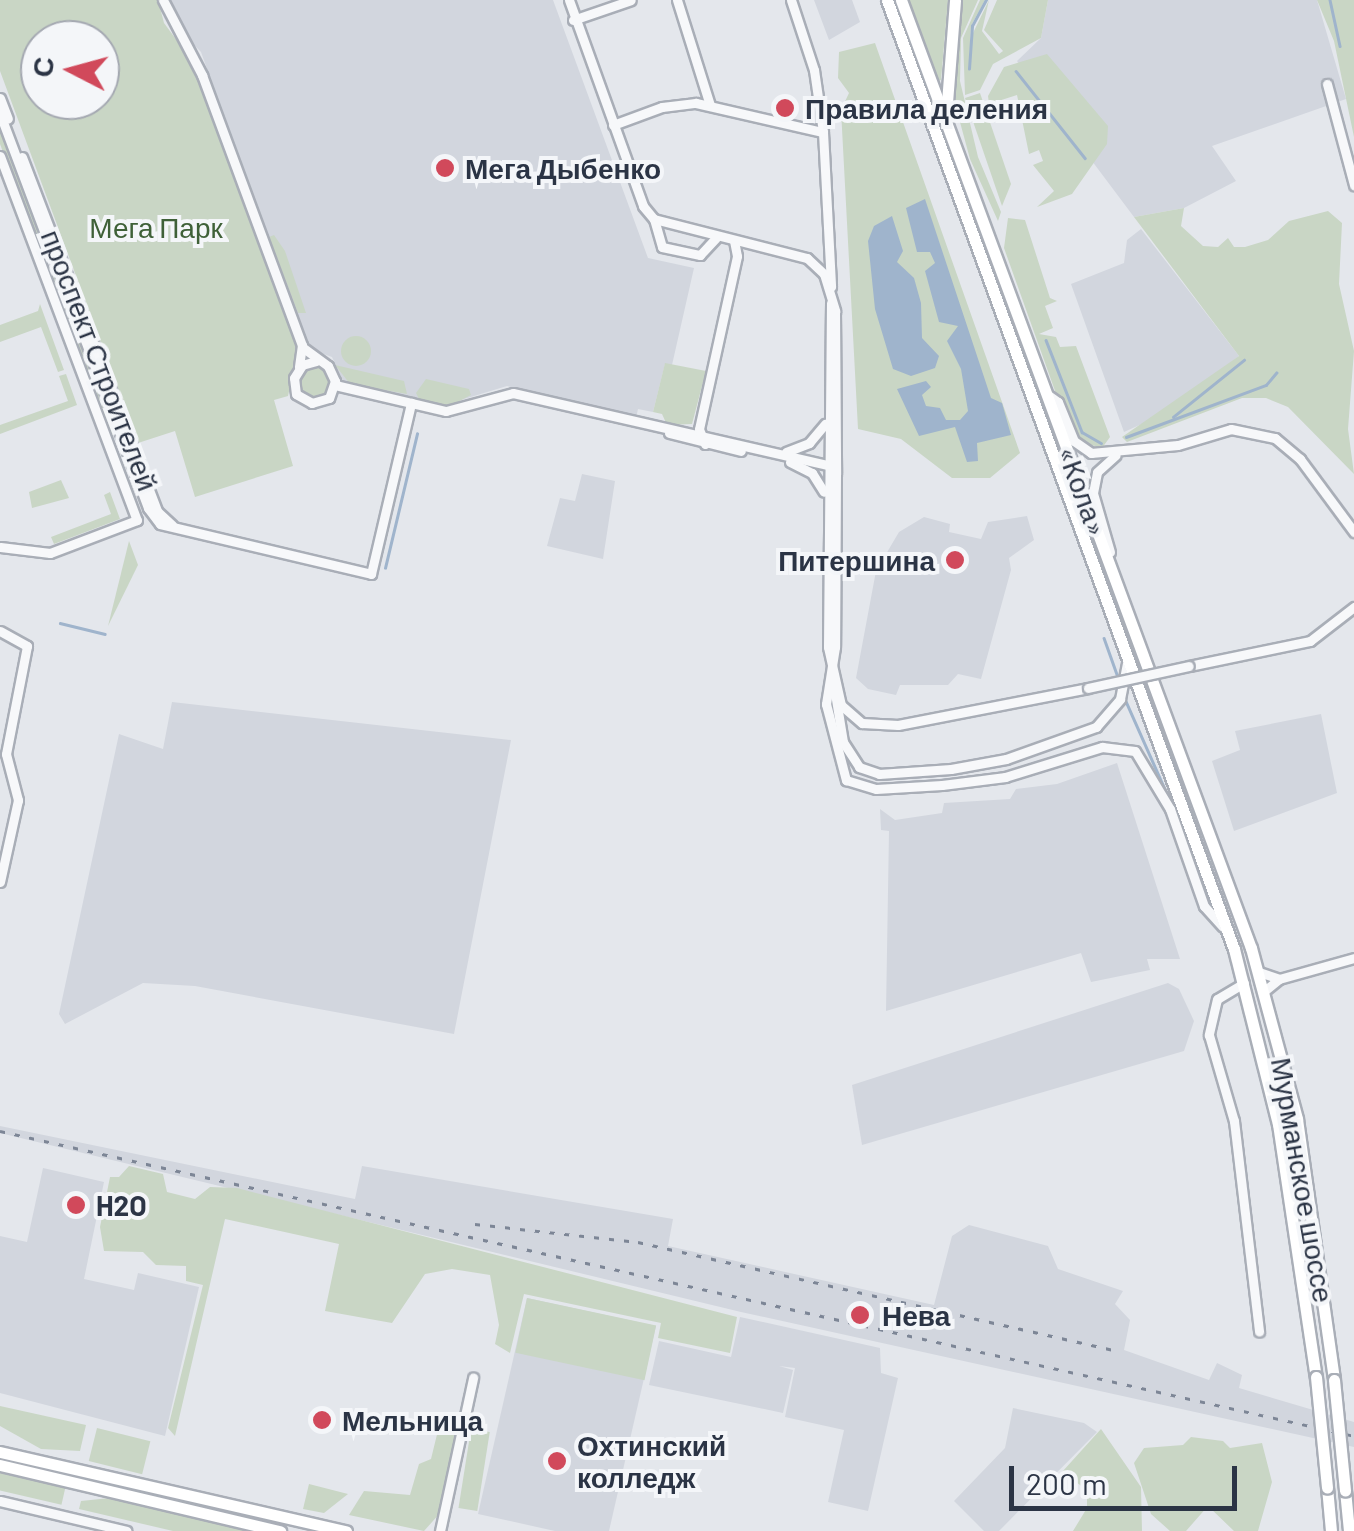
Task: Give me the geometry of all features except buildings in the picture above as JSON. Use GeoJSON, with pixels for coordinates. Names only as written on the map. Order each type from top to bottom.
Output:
{"type":"FeatureCollection","features":[{"type":"Feature","properties":{"kind":"main road","name":"«Кола»"},"geometry":{"type":"LineString","coordinates":[[887,0],[1244,983]]}},
{"type":"Feature","properties":{"kind":"main road","name":"«Кола»"},"geometry":{"type":"LineString","coordinates":[[902,0],[1262,982]]}},
{"type":"Feature","properties":{"kind":"main road"},"geometry":{"type":"LineString","coordinates":[[946,124],[955,0]]}},
{"type":"Feature","properties":{"kind":"main road","name":"Мурманское шоссе"},"geometry":{"type":"LineString","coordinates":[[1262,982],[1305,1163],[1334,1380],[1349,1531]]}},
{"type":"Feature","properties":{"kind":"main road","name":"Мурманское шоссе"},"geometry":{"type":"LineString","coordinates":[[1244,983],[1288,1176],[1316,1377],[1331,1531]]}},
{"type":"Feature","properties":{"kind":"main road"},"geometry":{"type":"LineString","coordinates":[[0,1452],[346,1531]]}},
{"type":"Feature","properties":{"kind":"main road"},"geometry":{"type":"LineString","coordinates":[[0,1465],[280,1531]]}},
{"type":"Feature","properties":{"kind":"main road"},"geometry":{"type":"LineString","coordinates":[[246,1523],[250,1509]]}},
{"type":"Feature","properties":{"kind":"street"},"geometry":{"type":"LineString","coordinates":[[162,0],[197,60],[302,347],[331,369],[335,385],[325,400],[307,402],[294,389],[302,347]]}},
{"type":"Feature","properties":{"kind":"street"},"geometry":{"type":"LineString","coordinates":[[569,0],[643,206],[654,219],[662,247],[700,255],[716,238]]}},
{"type":"Feature","properties":{"kind":"street"},"geometry":{"type":"LineString","coordinates":[[573,20],[630,0]]}},
{"type":"Feature","properties":{"kind":"street"},"geometry":{"type":"LineString","coordinates":[[678,0],[710,104]]}},
{"type":"Feature","properties":{"kind":"street"},"geometry":{"type":"LineString","coordinates":[[791,0],[811,60],[823,132],[831,302],[833,660],[826,704],[832,747],[846,780],[876,789],[1005,776],[1102,747],[1135,751],[1170,809],[1204,906],[1228,932]]}},
{"type":"Feature","properties":{"kind":"street"},"geometry":{"type":"LineString","coordinates":[[1327,84],[1354,185]]}},
{"type":"Feature","properties":{"kind":"street","name":"проспект Строителей"},"geometry":{"type":"LineString","coordinates":[[0,98],[158,511],[174,527]]}},
{"type":"Feature","properties":{"kind":"street"},"geometry":{"type":"LineString","coordinates":[[613,125],[672,104],[710,104],[823,132]]}},
{"type":"Feature","properties":{"kind":"street","name":"проспект Строителей"},"geometry":{"type":"LineString","coordinates":[[0,114],[148,508],[160,524],[174,527]]}},
{"type":"Feature","properties":{"kind":"street"},"geometry":{"type":"LineString","coordinates":[[0,156],[137,520],[50,553],[0,547]]}},
{"type":"Feature","properties":{"kind":"street"},"geometry":{"type":"LineString","coordinates":[[654,219],[816,262],[831,302],[826,422],[831,469],[827,500],[833,660],[843,742],[859,767],[880,774],[1006,759],[1096,728],[1120,699],[1128,658]]}},
{"type":"Feature","properties":{"kind":"street"},"geometry":{"type":"LineString","coordinates":[[702,439],[701,420],[738,256],[734,240]]}},
{"type":"Feature","properties":{"kind":"street"},"geometry":{"type":"LineString","coordinates":[[299,367],[316,361]]}},
{"type":"Feature","properties":{"kind":"street"},"geometry":{"type":"LineString","coordinates":[[335,385],[446,411],[513,394],[831,469]]}},
{"type":"Feature","properties":{"kind":"street"},"geometry":{"type":"LineString","coordinates":[[1048,395],[1058,402],[1078,446],[1100,454],[1231,430],[1262,433],[1300,459],[1354,532]]}},
{"type":"Feature","properties":{"kind":"street"},"geometry":{"type":"LineString","coordinates":[[174,527],[371,574],[411,404]]}},
{"type":"Feature","properties":{"kind":"street"},"geometry":{"type":"LineString","coordinates":[[682,431],[701,420]]}},
{"type":"Feature","properties":{"kind":"street"},"geometry":{"type":"LineString","coordinates":[[780,453],[809,443],[826,422]]}},
{"type":"Feature","properties":{"kind":"street"},"geometry":{"type":"LineString","coordinates":[[662,430],[780,453],[831,469]]}},
{"type":"Feature","properties":{"kind":"street"},"geometry":{"type":"LineString","coordinates":[[1108,560],[1093,487],[1101,466],[1122,450]]}},
{"type":"Feature","properties":{"kind":"street"},"geometry":{"type":"LineString","coordinates":[[790,462],[812,473],[827,500]]}},
{"type":"Feature","properties":{"kind":"street"},"geometry":{"type":"LineString","coordinates":[[833,660],[842,705],[862,723],[881,726],[1310,641],[1354,606]]}},
{"type":"Feature","properties":{"kind":"street"},"geometry":{"type":"LineString","coordinates":[[0,631],[28,646],[6,754],[18,800],[0,882]]}},
{"type":"Feature","properties":{"kind":"street"},"geometry":{"type":"LineString","coordinates":[[1262,982],[1354,958]]}},
{"type":"Feature","properties":{"kind":"street"},"geometry":{"type":"LineString","coordinates":[[1262,982],[1279,979]]}},
{"type":"Feature","properties":{"kind":"street"},"geometry":{"type":"LineString","coordinates":[[1244,983],[1217,999],[1209,1035],[1237,1138],[1260,1332]]}},
{"type":"Feature","properties":{"kind":"street"},"geometry":{"type":"LineString","coordinates":[[440,1531],[472,1378]]}},
{"type":"Feature","properties":{"kind":"street"},"geometry":{"type":"LineString","coordinates":[[0,1501],[127,1531]]}},
{"type":"Feature","properties":{"kind":"shaded area","name":"Мега Дыбенко"},"geometry":{"type":"Polygon","coordinates":[[[168,0],[553,0],[648,258],[694,268],[672,365],[665,364],[653,412],[638,409],[636,418],[507,386],[441,406],[344,383],[332,357],[307,348],[201,52],[178,28],[168,0]]]}},
{"type":"Feature","properties":{"kind":"shaded area"},"geometry":{"type":"Polygon","coordinates":[[[814,0],[852,0],[860,22],[829,40],[814,0]]]}},
{"type":"Feature","properties":{"kind":"shaded area"},"geometry":{"type":"Polygon","coordinates":[[[1048,0],[1317,0],[1346,99],[1212,146],[1236,181],[1184,208],[1134,217],[1017,61],[1041,38],[1048,0]]]}},
{"type":"Feature","properties":{"kind":"shaded area"},"geometry":{"type":"Polygon","coordinates":[[[1141,229],[1239,356],[1164,414],[1124,432],[1071,284],[1124,263],[1127,240],[1141,229]]]}},
{"type":"Feature","properties":{"kind":"shaded area"},"geometry":{"type":"Polygon","coordinates":[[[582,474],[615,481],[603,559],[547,546],[560,498],[575,501],[582,474]]]}},
{"type":"Feature","properties":{"kind":"shaded area"},"geometry":{"type":"Polygon","coordinates":[[[1027,516],[1034,540],[1009,558],[1011,570],[981,679],[958,674],[948,685],[900,685],[896,695],[868,689],[856,678],[876,571],[899,532],[924,517],[950,524],[949,532],[981,539],[988,522],[1027,516]]]}},
{"type":"Feature","properties":{"kind":"shaded area"},"geometry":{"type":"Polygon","coordinates":[[[172,702],[511,740],[454,1034],[195,986],[143,983],[65,1024],[59,1014],[119,734],[163,749],[172,702]]]}},
{"type":"Feature","properties":{"kind":"shaded area"},"geometry":{"type":"Polygon","coordinates":[[[1321,714],[1337,793],[1234,831],[1212,761],[1240,750],[1235,731],[1321,714]]]}},
{"type":"Feature","properties":{"kind":"shaded area"},"geometry":{"type":"Polygon","coordinates":[[[1117,763],[1180,959],[1147,959],[1150,970],[1091,982],[1081,953],[886,1011],[889,831],[881,830],[880,809],[895,820],[942,813],[944,803],[1010,799],[1016,789],[1057,784],[1117,763]]]}},
{"type":"Feature","properties":{"kind":"shaded area"},"geometry":{"type":"Polygon","coordinates":[[[1168,983],[1179,989],[1194,1021],[1184,1051],[862,1145],[852,1085],[1168,983]]]}},
{"type":"Feature","properties":{"kind":"shaded area"},"geometry":{"type":"Polygon","coordinates":[[[0,1126],[355,1199],[362,1166],[673,1219],[668,1246],[934,1305],[952,1236],[969,1225],[1048,1246],[1058,1269],[1123,1291],[1115,1304],[1130,1320],[1124,1350],[1209,1380],[1217,1363],[1242,1375],[1239,1388],[1354,1422],[1354,1447],[741,1312],[0,1133],[0,1126]]]}},
{"type":"Feature","properties":{"kind":"shaded area"},"geometry":{"type":"Polygon","coordinates":[[[43,1168],[104,1182],[84,1279],[134,1290],[138,1273],[199,1287],[165,1436],[0,1393],[0,1236],[27,1242],[43,1168]]]}},
{"type":"Feature","properties":{"kind":"shaded area","name":"Охтинский колледж"},"geometry":{"type":"Polygon","coordinates":[[[527,1298],[656,1326],[609,1531],[555,1531],[478,1514],[527,1298]]]}},
{"type":"Feature","properties":{"kind":"shaded area"},"geometry":{"type":"Polygon","coordinates":[[[740,1317],[880,1348],[881,1373],[898,1378],[868,1511],[828,1502],[844,1430],[785,1417],[795,1368],[779,1366],[793,1370],[783,1413],[649,1385],[659,1341],[731,1357],[740,1317]]]}},
{"type":"Feature","properties":{"kind":"shaded area"},"geometry":{"type":"Polygon","coordinates":[[[1013,1408],[1084,1423],[1097,1432],[999,1531],[984,1531],[954,1501],[1005,1448],[1013,1408]]]}},
{"type":"Feature","properties":{"kind":"green space","name":"Мега Парк"},"geometry":{"type":"Polygon","coordinates":[[[0,0],[158,0],[164,23],[192,61],[298,349],[288,396],[274,400],[293,466],[195,497],[175,431],[138,443],[0,71],[0,0]]]}},
{"type":"Feature","properties":{"kind":"green space"},"geometry":{"type":"Polygon","coordinates":[[[908,0],[948,0],[941,80],[937,81],[908,0]]]}},
{"type":"Feature","properties":{"kind":"green space"},"geometry":{"type":"Polygon","coordinates":[[[960,0],[978,0],[961,38],[960,81],[978,157],[1001,212],[998,221],[970,159],[954,100],[960,0]]]}},
{"type":"Feature","properties":{"kind":"green space"},"geometry":{"type":"Polygon","coordinates":[[[980,0],[985,0],[971,26],[969,69],[973,33],[989,0],[982,31],[999,54],[1003,51],[984,30],[997,0],[1048,0],[1041,38],[993,64],[980,90],[965,95],[963,38],[980,0]]]}},
{"type":"Feature","properties":{"kind":"green space"},"geometry":{"type":"Polygon","coordinates":[[[1317,0],[1354,0],[1354,137],[1334,41],[1317,0]]]}},
{"type":"Feature","properties":{"kind":"green space"},"geometry":{"type":"Polygon","coordinates":[[[875,43],[1020,453],[990,478],[952,478],[901,439],[858,429],[841,110],[849,93],[838,78],[839,52],[875,43]]]}},
{"type":"Feature","properties":{"kind":"green space"},"geometry":{"type":"Polygon","coordinates":[[[1047,54],[1108,126],[1107,144],[1072,194],[1037,207],[1054,191],[1033,165],[1043,161],[1039,150],[1029,154],[1017,95],[989,104],[988,96],[1004,67],[1047,54]]]}},
{"type":"Feature","properties":{"kind":"green space"},"geometry":{"type":"Polygon","coordinates":[[[980,93],[1011,184],[1002,206],[965,98],[980,93]]]}},
{"type":"Feature","properties":{"kind":"green space"},"geometry":{"type":"Polygon","coordinates":[[[0,128],[49,259],[44,261],[0,144],[0,128]]]}},
{"type":"Feature","properties":{"kind":"green space"},"geometry":{"type":"Polygon","coordinates":[[[1184,208],[1181,226],[1203,246],[1218,247],[1228,238],[1234,247],[1245,247],[1268,240],[1289,221],[1328,211],[1342,223],[1339,284],[1354,351],[1348,429],[1354,474],[1288,407],[1266,398],[1242,398],[1127,442],[1122,437],[1239,356],[1134,217],[1184,208]]]}},
{"type":"Feature","properties":{"kind":"green space"},"geometry":{"type":"Polygon","coordinates":[[[1008,218],[1025,220],[1050,298],[1057,301],[1045,306],[1053,328],[1039,334],[1056,337],[1060,347],[1076,346],[1110,437],[1102,448],[1081,442],[1064,416],[1004,248],[1008,218]]]}},
{"type":"Feature","properties":{"kind":"green space"},"geometry":{"type":"Polygon","coordinates":[[[274,235],[285,251],[306,313],[298,313],[269,237],[274,235]]]}},
{"type":"Feature","properties":{"kind":"green space"},"geometry":{"type":"Polygon","coordinates":[[[52,266],[116,433],[111,435],[47,268],[52,266]]]}},
{"type":"Feature","properties":{"kind":"green space"},"geometry":{"type":"Polygon","coordinates":[[[40,304],[64,370],[58,372],[41,327],[0,342],[0,325],[38,311],[40,304]]]}},
{"type":"Feature","properties":{"kind":"green space"},"geometry":{"type":"Polygon","coordinates":[[[356,336],[370,345],[371,351],[362,365],[356,366],[342,357],[341,351],[350,337],[356,336]]]}},
{"type":"Feature","properties":{"kind":"green space"},"geometry":{"type":"Polygon","coordinates":[[[665,363],[706,371],[692,424],[667,425],[662,414],[653,412],[665,363]]]}},
{"type":"Feature","properties":{"kind":"green space"},"geometry":{"type":"Polygon","coordinates":[[[335,365],[404,381],[407,394],[350,384],[335,365]]]}},
{"type":"Feature","properties":{"kind":"green space"},"geometry":{"type":"Polygon","coordinates":[[[315,367],[326,371],[330,382],[326,393],[315,397],[304,393],[300,382],[304,371],[315,367]]]}},
{"type":"Feature","properties":{"kind":"green space"},"geometry":{"type":"Polygon","coordinates":[[[66,374],[77,405],[0,434],[0,425],[68,401],[59,376],[66,374]]]}},
{"type":"Feature","properties":{"kind":"green space"},"geometry":{"type":"Polygon","coordinates":[[[426,379],[469,389],[471,395],[450,406],[421,403],[416,393],[426,379]]]}},
{"type":"Feature","properties":{"kind":"green space"},"geometry":{"type":"Polygon","coordinates":[[[61,480],[69,498],[32,508],[29,492],[61,480]]]}},
{"type":"Feature","properties":{"kind":"green space"},"geometry":{"type":"Polygon","coordinates":[[[110,492],[120,519],[54,544],[51,537],[111,514],[104,495],[110,492]]]}},
{"type":"Feature","properties":{"kind":"green space"},"geometry":{"type":"Polygon","coordinates":[[[129,541],[138,565],[108,626],[129,541]]]}},
{"type":"Feature","properties":{"kind":"green space"},"geometry":{"type":"Polygon","coordinates":[[[129,1166],[163,1174],[167,1192],[195,1199],[210,1187],[237,1188],[737,1317],[730,1353],[658,1338],[661,1323],[524,1294],[510,1353],[495,1344],[499,1325],[490,1275],[452,1269],[425,1274],[392,1323],[325,1311],[339,1244],[225,1219],[175,1436],[168,1428],[203,1285],[186,1281],[186,1266],[156,1265],[143,1252],[104,1251],[100,1227],[110,1177],[119,1177],[129,1166]]]}},
{"type":"Feature","properties":{"kind":"green space"},"geometry":{"type":"Polygon","coordinates":[[[527,1298],[656,1325],[644,1380],[515,1353],[527,1298]]]}},
{"type":"Feature","properties":{"kind":"green space"},"geometry":{"type":"Polygon","coordinates":[[[0,1406],[86,1425],[80,1451],[41,1449],[0,1426],[0,1406]]]}},
{"type":"Feature","properties":{"kind":"green space"},"geometry":{"type":"Polygon","coordinates":[[[442,1414],[461,1419],[441,1512],[424,1531],[349,1515],[364,1491],[410,1495],[419,1464],[431,1459],[442,1414]]]}},
{"type":"Feature","properties":{"kind":"green space"},"geometry":{"type":"Polygon","coordinates":[[[97,1428],[150,1441],[142,1474],[89,1461],[97,1428]]]}},
{"type":"Feature","properties":{"kind":"green space"},"geometry":{"type":"Polygon","coordinates":[[[471,1429],[490,1432],[477,1511],[458,1508],[471,1429]]]}},
{"type":"Feature","properties":{"kind":"green space"},"geometry":{"type":"Polygon","coordinates":[[[1101,1429],[1141,1487],[1142,1531],[1073,1531],[1087,1508],[1087,1490],[1062,1472],[1101,1429]]]}},
{"type":"Feature","properties":{"kind":"green space"},"geometry":{"type":"Polygon","coordinates":[[[1191,1437],[1223,1441],[1230,1448],[1262,1443],[1272,1482],[1258,1531],[1234,1531],[1208,1506],[1186,1531],[1170,1531],[1151,1514],[1134,1463],[1144,1448],[1183,1445],[1191,1437]]]}},
{"type":"Feature","properties":{"kind":"green space"},"geometry":{"type":"Polygon","coordinates":[[[0,1473],[65,1488],[61,1505],[0,1490],[0,1473]]]}},
{"type":"Feature","properties":{"kind":"green space"},"geometry":{"type":"Polygon","coordinates":[[[309,1484],[348,1494],[324,1513],[303,1509],[309,1484]]]}},
{"type":"Feature","properties":{"kind":"green space"},"geometry":{"type":"Polygon","coordinates":[[[110,1498],[251,1531],[173,1531],[79,1509],[81,1501],[110,1498]]]}},
{"type":"Feature","properties":{"kind":"water"},"geometry":{"type":"Polygon","coordinates":[[[925,199],[991,398],[1002,403],[1011,435],[977,443],[978,461],[967,462],[955,427],[919,436],[897,389],[926,381],[931,387],[922,395],[926,406],[940,408],[946,420],[960,420],[968,411],[961,369],[947,341],[958,326],[939,322],[925,271],[935,263],[930,252],[917,252],[906,208],[925,199]]]}},
{"type":"Feature","properties":{"kind":"water"},"geometry":{"type":"Polygon","coordinates":[[[892,216],[903,251],[897,262],[914,278],[921,303],[922,338],[939,356],[935,368],[911,376],[893,369],[875,309],[868,241],[874,226],[892,216]]]}},
{"type":"Feature","properties":{"kind":"waterway"},"geometry":{"type":"LineString","coordinates":[[969,69],[972,26],[986,0]]}},
{"type":"Feature","properties":{"kind":"waterway"},"geometry":{"type":"LineString","coordinates":[[1330,0],[1340,46]]}},
{"type":"Feature","properties":{"kind":"waterway"},"geometry":{"type":"LineString","coordinates":[[1016,71],[1085,158]]}},
{"type":"Feature","properties":{"kind":"waterway"},"geometry":{"type":"LineString","coordinates":[[1046,340],[1082,432],[1101,443]]}},
{"type":"Feature","properties":{"kind":"waterway"},"geometry":{"type":"LineString","coordinates":[[1173,417],[1244,360]]}},
{"type":"Feature","properties":{"kind":"waterway"},"geometry":{"type":"LineString","coordinates":[[1126,437],[1266,385],[1276,373]]}},
{"type":"Feature","properties":{"kind":"waterway"},"geometry":{"type":"LineString","coordinates":[[385,568],[417,434]]}},
{"type":"Feature","properties":{"kind":"waterway"},"geometry":{"type":"LineString","coordinates":[[60,623],[105,634]]}},
{"type":"Feature","properties":{"kind":"waterway"},"geometry":{"type":"LineString","coordinates":[[1104,638],[1118,677]]}},
{"type":"Feature","properties":{"kind":"waterway"},"geometry":{"type":"LineString","coordinates":[[1125,699],[1172,805]]}},
{"type":"Feature","properties":{"kind":"railway"},"geometry":{"type":"LineString","coordinates":[[0,1131],[1354,1436]]}},
{"type":"Feature","properties":{"kind":"railway"},"geometry":{"type":"LineString","coordinates":[[475,1224],[638,1242],[1117,1351]]}},
{"type":"Feature","properties":{"kind":"place","name":"Правила деления"},"geometry":{"type":"Point","coordinates":[785,108]}},
{"type":"Feature","properties":{"kind":"place","name":"Мега Дыбенко"},"geometry":{"type":"Point","coordinates":[445,168]}},
{"type":"Feature","properties":{"kind":"place","name":"Питершина"},"geometry":{"type":"Point","coordinates":[955,560]}},
{"type":"Feature","properties":{"kind":"place","name":"H2O"},"geometry":{"type":"Point","coordinates":[76,1205]}},
{"type":"Feature","properties":{"kind":"place","name":"Нева"},"geometry":{"type":"Point","coordinates":[860,1315]}},
{"type":"Feature","properties":{"kind":"place","name":"Мельница"},"geometry":{"type":"Point","coordinates":[322,1420]}},
{"type":"Feature","properties":{"kind":"place","name":"Охтинский колледж"},"geometry":{"type":"Point","coordinates":[557,1461]}}]}
